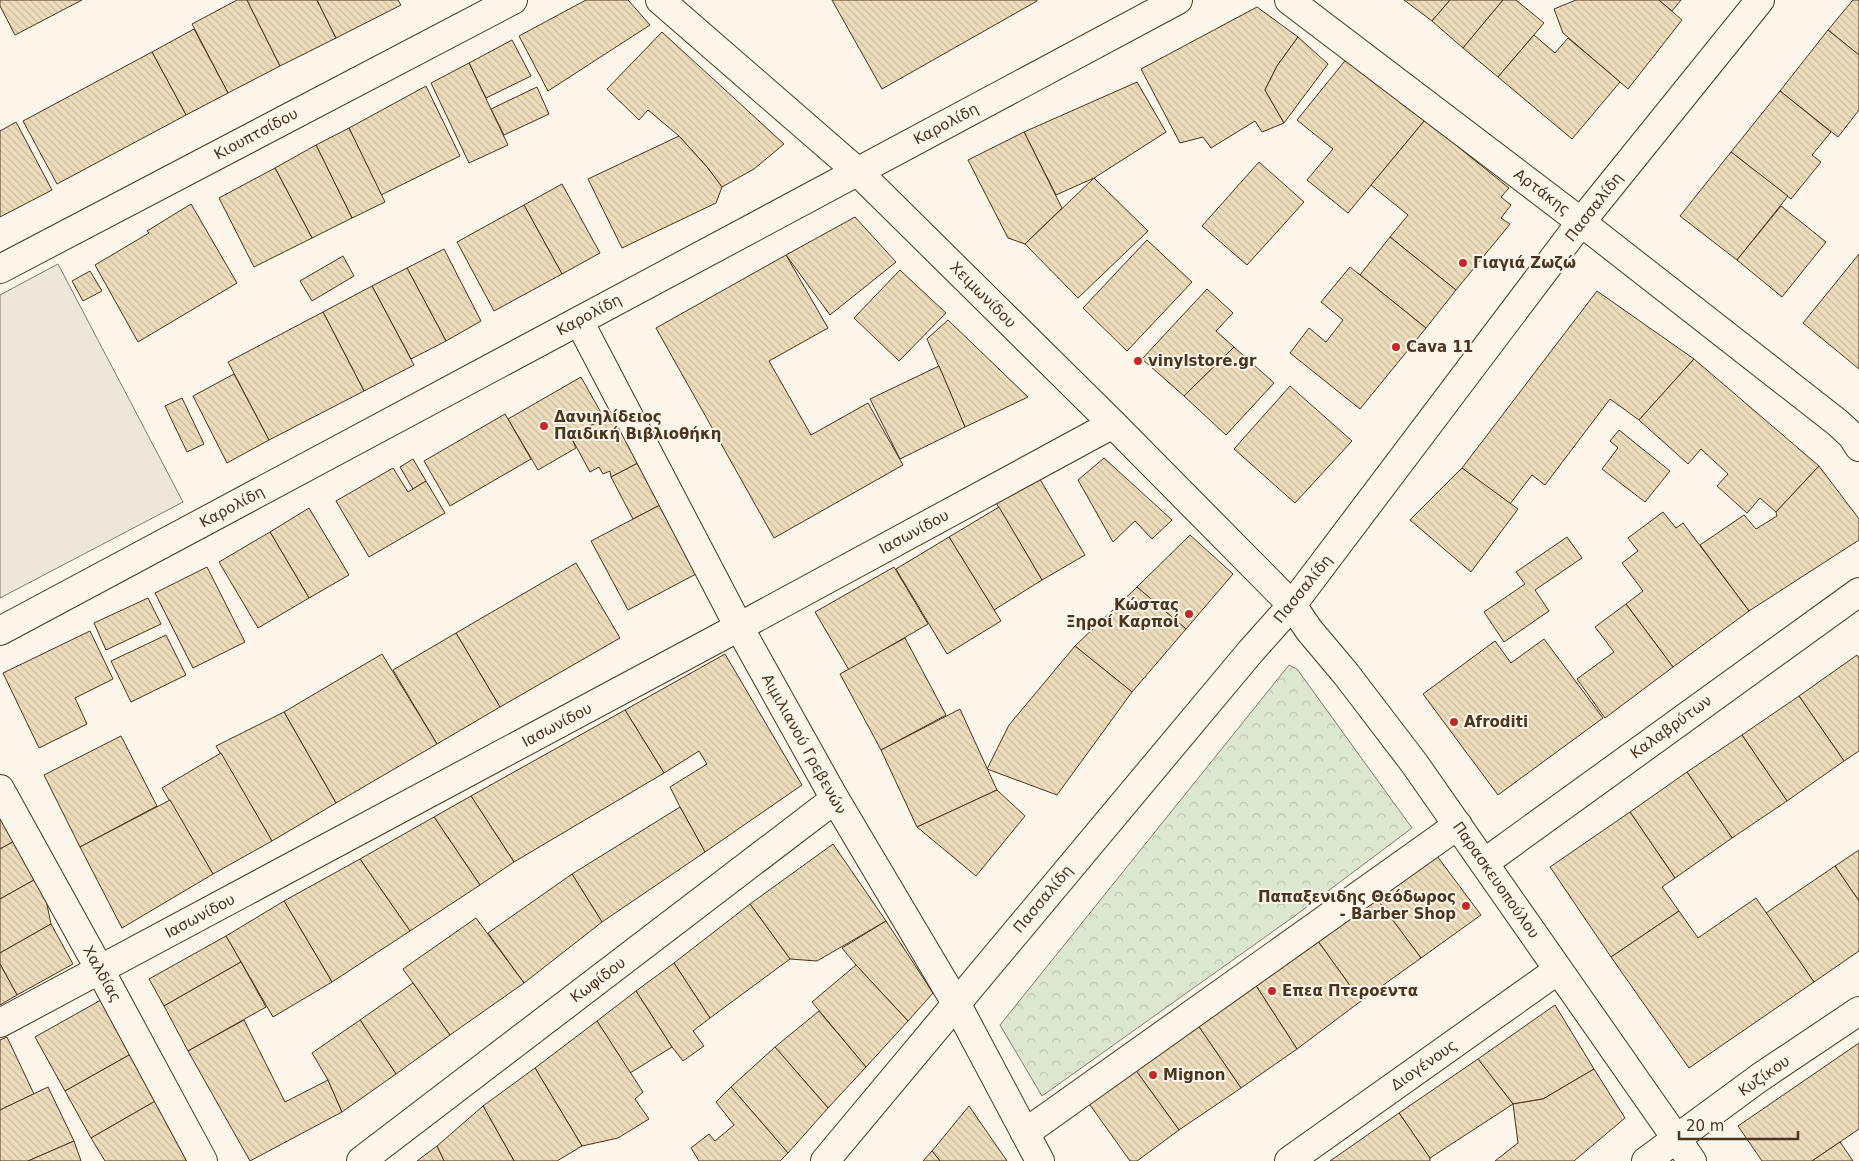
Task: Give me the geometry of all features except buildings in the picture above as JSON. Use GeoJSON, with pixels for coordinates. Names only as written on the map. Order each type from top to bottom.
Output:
{"type":"FeatureCollection","features":[{"type":"Feature","properties":{"kind":"street","name":"Κιουπτσίδου"},"geometry":{"type":"LineString","coordinates":[[0,269],[513,0]]}},
{"type":"Feature","properties":{"kind":"street","name":"Χειμωνίδου"},"geometry":{"type":"LineString","coordinates":[[660,0],[858,172],[1113,424],[1292,605]]}},
{"type":"Feature","properties":{"kind":"street","name":"Καρολίδη"},"geometry":{"type":"LineString","coordinates":[[0,631],[1178,0]]}},
{"type":"Feature","properties":{"kind":"street","name":"Αρτάκης"},"geometry":{"type":"LineString","coordinates":[[1289,0],[1581,222],[1857,437]]}},
{"type":"Feature","properties":{"kind":"street","name":"Πασσαλίδη"},"geometry":{"type":"LineString","coordinates":[[825,1161],[1251,651],[1292,605],[1581,222],[1760,0]]}},
{"type":"Feature","properties":{"kind":"street","name":"Αιμιλιανού Γρεβενών"},"geometry":{"type":"LineString","coordinates":[[579,321],[739,627],[835,800],[956,1003],[1040,1161]]}},
{"type":"Feature","properties":{"kind":"street","name":"Ιασωνίδου"},"geometry":{"type":"LineString","coordinates":[[0,1023],[739,627],[1113,424]]}},
{"type":"Feature","properties":{"kind":"street","name":"Καλαβρύτων"},"geometry":{"type":"LineString","coordinates":[[1484,863],[1859,592]]}},
{"type":"Feature","properties":{"kind":"street","name":"Παρασκευοπούλου"},"geometry":{"type":"LineString","coordinates":[[1292,605],[1309,630],[1384,722],[1692,1161]]}},
{"type":"Feature","properties":{"kind":"street","name":"Χαλδίας"},"geometry":{"type":"LineString","coordinates":[[0,789],[203,1161]]}},
{"type":"Feature","properties":{"kind":"street","name":"Κωφίδου"},"geometry":{"type":"LineString","coordinates":[[361,1161],[835,800]]}},
{"type":"Feature","properties":{"kind":"street"},"geometry":{"type":"LineString","coordinates":[[1025,1133],[1458,825]]}},
{"type":"Feature","properties":{"kind":"street","name":"Διογένους"},"geometry":{"type":"LineString","coordinates":[[1289,1161],[1558,970]]}},
{"type":"Feature","properties":{"kind":"street","name":"Κυζίκου"},"geometry":{"type":"LineString","coordinates":[[1646,1161],[1759,1078],[1859,1011]]}},
{"type":"Feature","properties":{"kind":"green space"},"geometry":{"type":"Polygon","coordinates":[[[1289,665],[1297,669],[1412,828],[1296,915],[1042,1096],[1000,1025],[1289,665]]]}},
{"type":"Feature","properties":{"kind":"shaded area"},"geometry":{"type":"Polygon","coordinates":[[[58,264],[183,502],[0,598],[0,295],[58,264]]]}},
{"type":"Feature","properties":{"kind":"place","name":"Γιαγιά Ζωζώ"},"geometry":{"type":"Point","coordinates":[1463,263]}},
{"type":"Feature","properties":{"kind":"place","name":"Cava 11"},"geometry":{"type":"Point","coordinates":[1396,347]}},
{"type":"Feature","properties":{"kind":"place","name":"vinylstore.gr"},"geometry":{"type":"Point","coordinates":[1138,361]}},
{"type":"Feature","properties":{"kind":"place","name":"Δανιηλίδειος Παιδική Βιβλιοθήκη"},"geometry":{"type":"Point","coordinates":[544,426]}},
{"type":"Feature","properties":{"kind":"place","name":"Κώστας Ξηροί Καρποί"},"geometry":{"type":"Point","coordinates":[1189,614]}},
{"type":"Feature","properties":{"kind":"place","name":"Afroditi"},"geometry":{"type":"Point","coordinates":[1454,722]}},
{"type":"Feature","properties":{"kind":"place","name":"Παπαξενιδης Θεόδωρος - Barber Shop"},"geometry":{"type":"Point","coordinates":[1466,906]}},
{"type":"Feature","properties":{"kind":"place","name":"Επεα Πτεροεντα"},"geometry":{"type":"Point","coordinates":[1272,991]}},
{"type":"Feature","properties":{"kind":"place","name":"Mignon"},"geometry":{"type":"Point","coordinates":[1153,1075]}}]}
